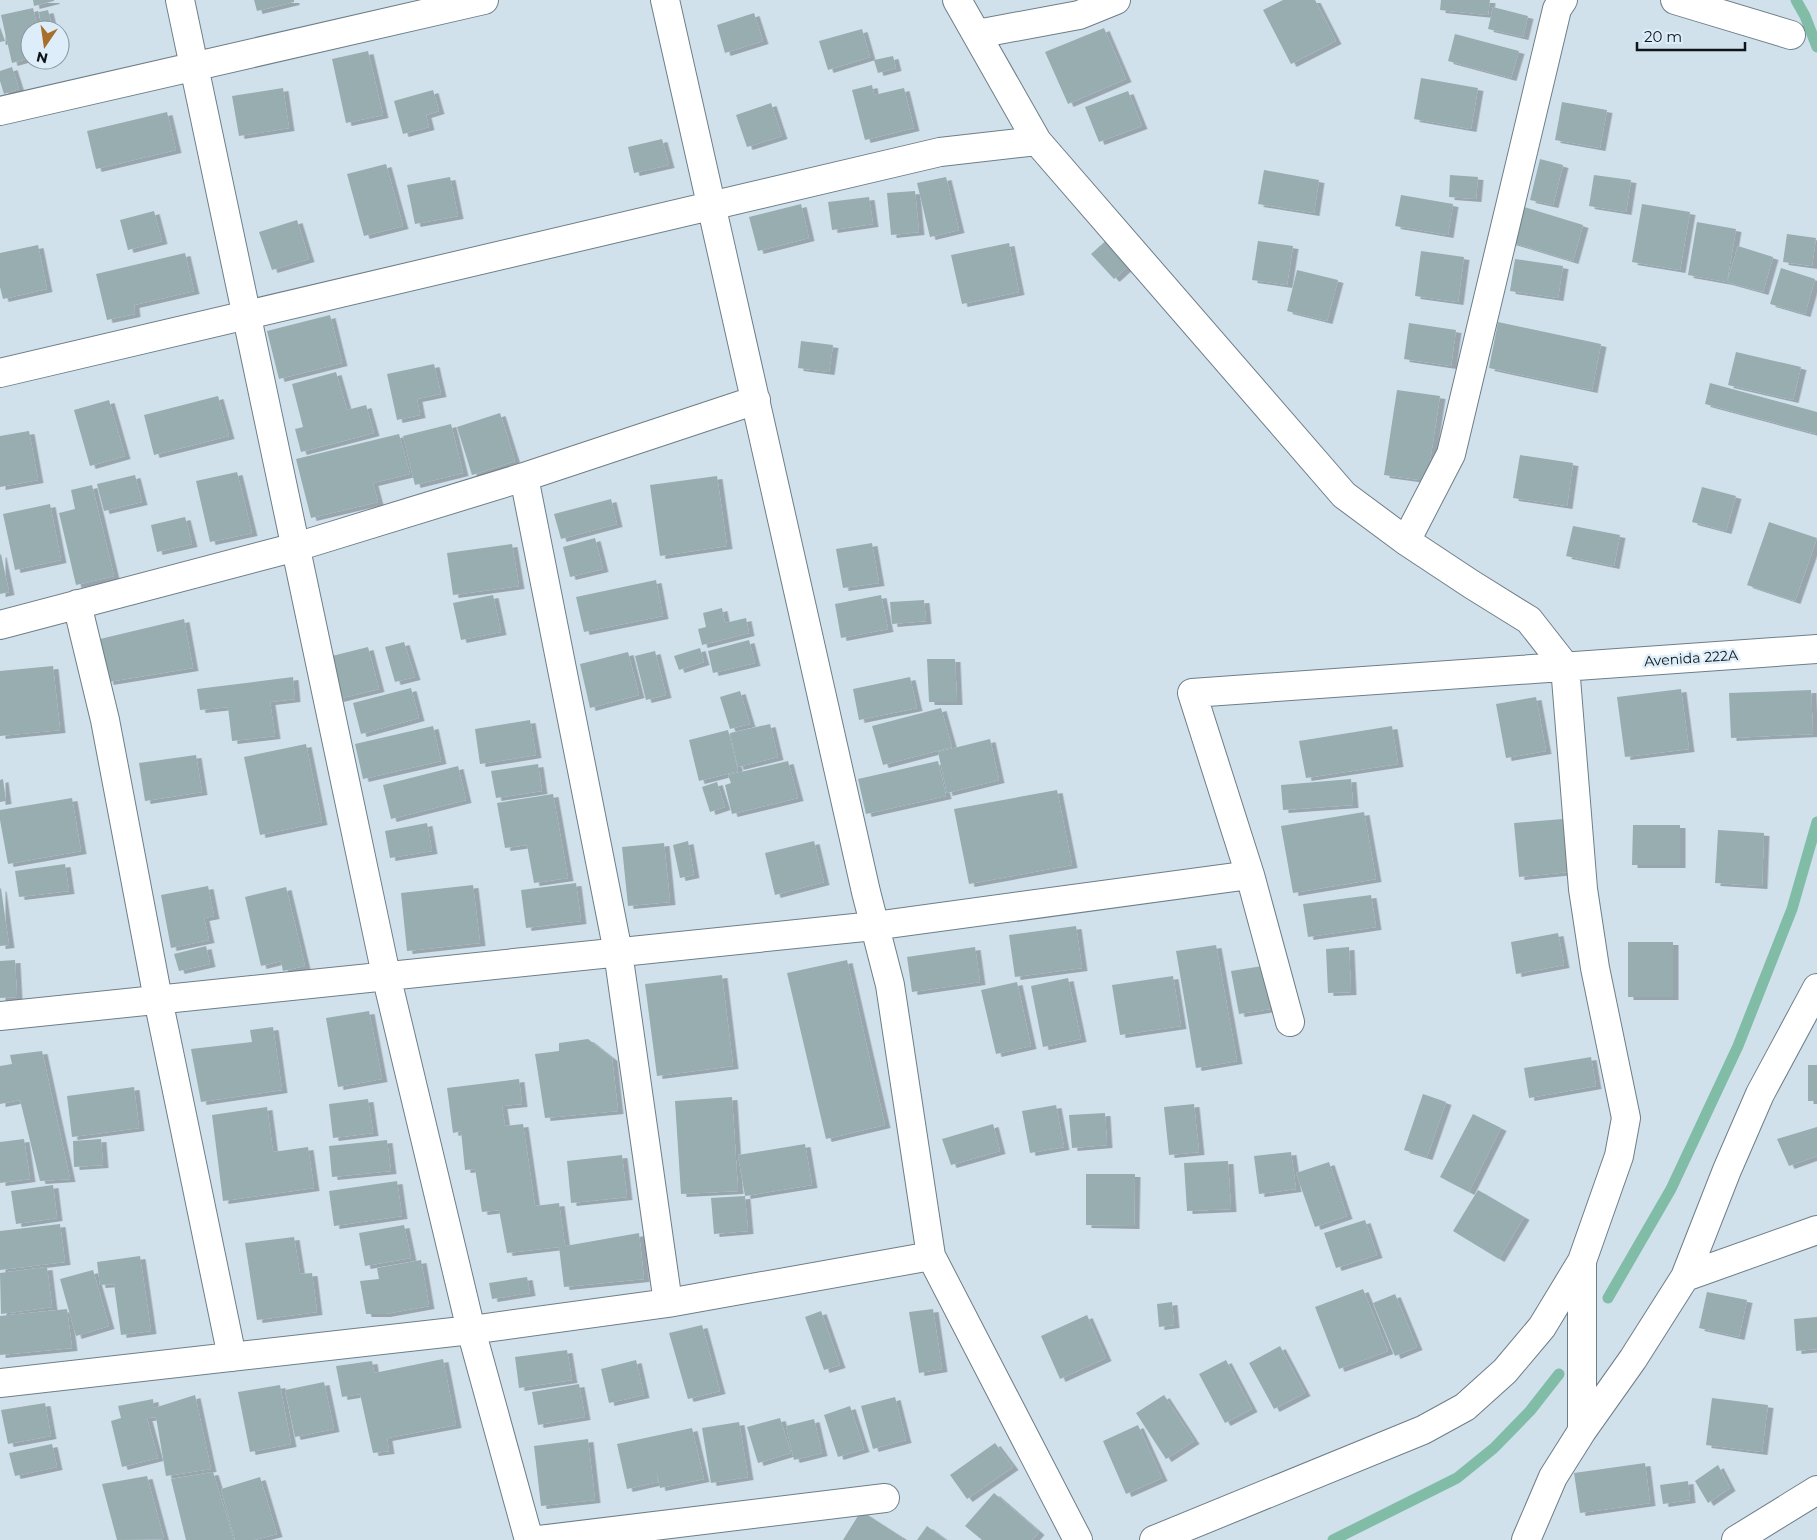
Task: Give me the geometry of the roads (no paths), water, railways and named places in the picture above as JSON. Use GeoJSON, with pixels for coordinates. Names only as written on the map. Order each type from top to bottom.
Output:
{"type":"FeatureCollection","features":[{"type":"Feature","properties":{"kind":"street"},"geometry":{"type":"LineString","coordinates":[[180,0],[386,976],[471,1330],[528,1540]]}},
{"type":"Feature","properties":{"kind":"street"},"geometry":{"type":"LineString","coordinates":[[0,112],[484,0]]}},
{"type":"Feature","properties":{"kind":"street"},"geometry":{"type":"LineString","coordinates":[[665,0],[874,926],[890,985],[931,1256],[1078,1540]]}},
{"type":"Feature","properties":{"kind":"street"},"geometry":{"type":"LineString","coordinates":[[957,0],[1037,141],[1344,495],[1406,541],[1529,620],[1565,666],[1583,889],[1595,968],[1626,1118],[1619,1156],[1582,1261],[1542,1327],[1505,1371],[1465,1407],[1423,1430],[1154,1540]]}},
{"type":"Feature","properties":{"kind":"street"},"geometry":{"type":"LineString","coordinates":[[977,34],[1079,15],[1116,0]]}},
{"type":"Feature","properties":{"kind":"street"},"geometry":{"type":"LineString","coordinates":[[1406,541],[1451,454],[1557,9],[1563,0]]}},
{"type":"Feature","properties":{"kind":"street"},"geometry":{"type":"LineString","coordinates":[[1675,0],[1791,35]]}},
{"type":"Feature","properties":{"kind":"street"},"geometry":{"type":"LineString","coordinates":[[0,373],[940,152],[1037,141]]}},
{"type":"Feature","properties":{"kind":"street"},"geometry":{"type":"LineString","coordinates":[[0,625],[296,547],[524,477],[756,400]]}},
{"type":"Feature","properties":{"kind":"street"},"geometry":{"type":"LineString","coordinates":[[524,477],[618,952],[668,1303]]}},
{"type":"Feature","properties":{"kind":"street"},"geometry":{"type":"LineString","coordinates":[[77,604],[105,720],[158,1000],[232,1357]]}},
{"type":"Feature","properties":{"kind":"street","name":"Avenida 222A"},"geometry":{"type":"LineString","coordinates":[[1250,875],[1192,693],[1817,649]]}},
{"type":"Feature","properties":{"kind":"street"},"geometry":{"type":"LineString","coordinates":[[0,1016],[874,926],[1250,875],[1290,1022]]}},
{"type":"Feature","properties":{"kind":"street"},"geometry":{"type":"LineString","coordinates":[[1526,1540],[1553,1477],[1582,1430],[1633,1360],[1685,1277],[1727,1170],[1760,1094],[1817,988]]}},
{"type":"Feature","properties":{"kind":"street"},"geometry":{"type":"LineString","coordinates":[[1685,1277],[1817,1230]]}},
{"type":"Feature","properties":{"kind":"street"},"geometry":{"type":"LineString","coordinates":[[0,1384],[471,1330],[668,1303],[931,1256]]}},
{"type":"Feature","properties":{"kind":"street"},"geometry":{"type":"LineString","coordinates":[[1582,1261],[1582,1430]]}},
{"type":"Feature","properties":{"kind":"street"},"geometry":{"type":"LineString","coordinates":[[1736,1540],[1817,1490]]}},
{"type":"Feature","properties":{"kind":"street"},"geometry":{"type":"LineString","coordinates":[[539,1540],[885,1498]]}},
{"type":"Feature","properties":{"kind":"waterway"},"geometry":{"type":"LineString","coordinates":[[1796,0],[1805,16],[1817,47]]}},
{"type":"Feature","properties":{"kind":"waterway"},"geometry":{"type":"LineString","coordinates":[[1608,1298],[1671,1189],[1738,1046],[1792,909],[1817,822]]}},
{"type":"Feature","properties":{"kind":"waterway"},"geometry":{"type":"LineString","coordinates":[[1333,1540],[1457,1478],[1494,1448],[1530,1411],[1559,1374]]}}]}
